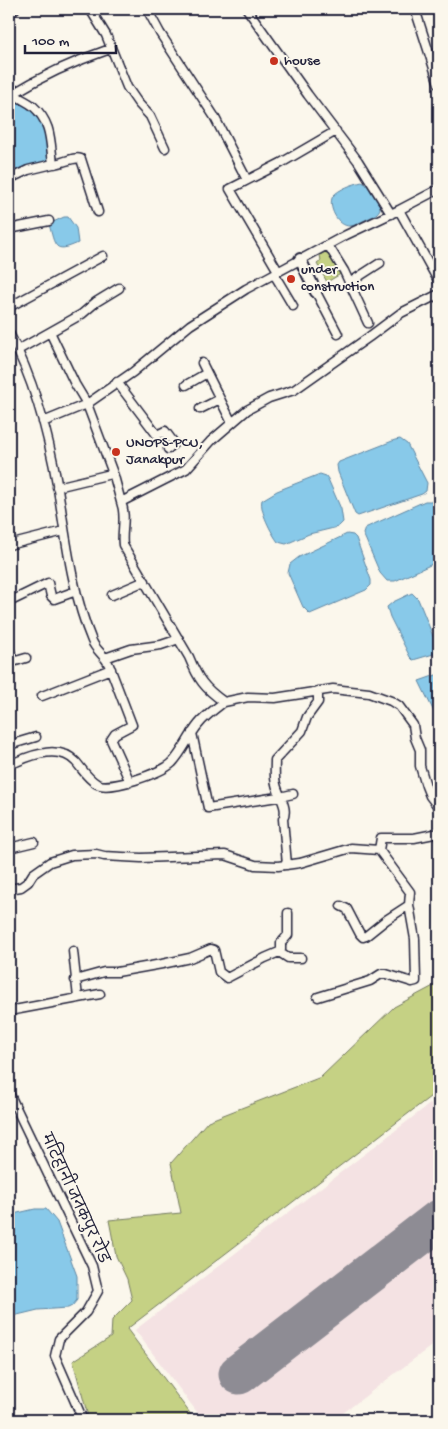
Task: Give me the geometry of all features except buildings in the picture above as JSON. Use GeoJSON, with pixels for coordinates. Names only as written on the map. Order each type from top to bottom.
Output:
{"type":"FeatureCollection","features":[{"type":"Feature","properties":{"kind":"street"},"geometry":{"type":"LineString","coordinates":[[9,12],[15,9]]}},
{"type":"Feature","properties":{"kind":"street"},"geometry":{"type":"LineString","coordinates":[[90,9],[106,35],[110,49],[127,87],[138,104],[150,116],[165,148]]}},
{"type":"Feature","properties":{"kind":"street"},"geometry":{"type":"LineString","coordinates":[[147,9],[160,33],[214,116],[247,180]]}},
{"type":"Feature","properties":{"kind":"street"},"geometry":{"type":"LineString","coordinates":[[247,9],[358,161],[392,214]]}},
{"type":"Feature","properties":{"kind":"street"},"geometry":{"type":"LineString","coordinates":[[415,9],[439,84]]}},
{"type":"Feature","properties":{"kind":"street"},"geometry":{"type":"LineString","coordinates":[[12,94],[89,56],[110,49]]}},
{"type":"Feature","properties":{"kind":"street"},"geometry":{"type":"LineString","coordinates":[[12,94],[32,105],[46,121],[49,129],[53,164]]}},
{"type":"Feature","properties":{"kind":"street"},"geometry":{"type":"LineString","coordinates":[[293,306],[230,190],[232,187],[281,163],[336,132]]}},
{"type":"Feature","properties":{"kind":"street"},"geometry":{"type":"LineString","coordinates":[[9,179],[28,170],[77,158],[81,159],[98,212]]}},
{"type":"Feature","properties":{"kind":"street"},"geometry":{"type":"LineString","coordinates":[[43,422],[87,404],[133,372],[190,325],[246,289],[300,259],[439,189]]}},
{"type":"Feature","properties":{"kind":"street"},"geometry":{"type":"LineString","coordinates":[[400,210],[439,282]]}},
{"type":"Feature","properties":{"kind":"street"},"geometry":{"type":"LineString","coordinates":[[9,229],[49,221]]}},
{"type":"Feature","properties":{"kind":"street"},"geometry":{"type":"LineString","coordinates":[[328,245],[368,323]]}},
{"type":"Feature","properties":{"kind":"street"},"geometry":{"type":"LineString","coordinates":[[9,307],[103,256]]}},
{"type":"Feature","properties":{"kind":"street"},"geometry":{"type":"LineString","coordinates":[[300,259],[338,334]]}},
{"type":"Feature","properties":{"kind":"street"},"geometry":{"type":"LineString","coordinates":[[349,283],[380,263]]}},
{"type":"Feature","properties":{"kind":"street"},"geometry":{"type":"LineString","coordinates":[[18,350],[82,314],[96,302],[120,288]]}},
{"type":"Feature","properties":{"kind":"street"},"geometry":{"type":"LineString","coordinates":[[121,502],[186,469],[211,441],[259,403],[294,390],[401,313],[439,294]]}},
{"type":"Feature","properties":{"kind":"street"},"geometry":{"type":"LineString","coordinates":[[50,332],[75,384],[87,404],[114,476],[125,518],[122,536],[123,546],[179,639],[197,677],[212,694],[224,702]]}},
{"type":"Feature","properties":{"kind":"street"},"geometry":{"type":"LineString","coordinates":[[9,333],[18,350],[43,422],[58,487],[64,531],[76,591],[92,640],[98,652],[105,658],[111,669],[132,725],[114,734],[111,740],[130,782]]}},
{"type":"Feature","properties":{"kind":"street"},"geometry":{"type":"LineString","coordinates":[[202,363],[232,423]]}},
{"type":"Feature","properties":{"kind":"street"},"geometry":{"type":"LineString","coordinates":[[186,385],[207,373]]}},
{"type":"Feature","properties":{"kind":"street"},"geometry":{"type":"LineString","coordinates":[[117,382],[157,436],[165,431],[174,443],[168,448]]}},
{"type":"Feature","properties":{"kind":"street"},"geometry":{"type":"LineString","coordinates":[[200,409],[220,399]]}},
{"type":"Feature","properties":{"kind":"street"},"geometry":{"type":"LineString","coordinates":[[58,487],[108,474],[114,476]]}},
{"type":"Feature","properties":{"kind":"street"},"geometry":{"type":"LineString","coordinates":[[9,545],[64,531]]}},
{"type":"Feature","properties":{"kind":"street"},"geometry":{"type":"LineString","coordinates":[[112,594],[144,582]]}},
{"type":"Feature","properties":{"kind":"street"},"geometry":{"type":"LineString","coordinates":[[9,602],[48,583],[51,596],[54,599],[76,591]]}},
{"type":"Feature","properties":{"kind":"street"},"geometry":{"type":"LineString","coordinates":[[105,658],[131,649],[160,645],[179,639]]}},
{"type":"Feature","properties":{"kind":"street"},"geometry":{"type":"LineString","coordinates":[[9,648],[11,662],[26,658]]}},
{"type":"Feature","properties":{"kind":"street"},"geometry":{"type":"LineString","coordinates":[[42,696],[111,669]]}},
{"type":"Feature","properties":{"kind":"street"},"geometry":{"type":"LineString","coordinates":[[16,762],[50,751],[68,755],[88,777],[99,785],[130,782],[152,774],[172,763],[199,723],[224,702],[248,697],[275,698],[332,689],[369,693],[399,706],[413,725],[415,738],[420,750],[420,766],[426,786],[430,796],[439,808]]}},
{"type":"Feature","properties":{"kind":"street"},"geometry":{"type":"LineString","coordinates":[[286,865],[283,819],[286,814],[275,782],[276,760],[282,751],[302,731],[307,717],[318,702],[318,691]]}},
{"type":"Feature","properties":{"kind":"street"},"geometry":{"type":"LineString","coordinates":[[192,734],[208,808],[293,794]]}},
{"type":"Feature","properties":{"kind":"street"},"geometry":{"type":"LineString","coordinates":[[9,745],[36,737]]}},
{"type":"Feature","properties":{"kind":"street"},"geometry":{"type":"LineString","coordinates":[[318,997],[370,982],[381,974],[412,982],[416,981],[416,939],[408,905],[410,892],[379,850],[381,838],[414,838],[439,833]]}},
{"type":"Feature","properties":{"kind":"street"},"geometry":{"type":"LineString","coordinates":[[9,848],[34,842]]}},
{"type":"Feature","properties":{"kind":"street"},"geometry":{"type":"LineString","coordinates":[[9,889],[22,887],[33,874],[50,862],[72,855],[96,854],[141,858],[225,855],[255,865],[286,865],[300,863],[351,848],[379,850]]}},
{"type":"Feature","properties":{"kind":"street"},"geometry":{"type":"LineString","coordinates":[[341,906],[347,909],[363,937],[408,905]]}},
{"type":"Feature","properties":{"kind":"street"},"geometry":{"type":"LineString","coordinates":[[75,980],[104,972],[117,972],[190,958],[211,949],[214,950],[219,972],[223,977],[227,978],[279,952],[283,940],[288,935],[288,913]]}},
{"type":"Feature","properties":{"kind":"street"},"geometry":{"type":"LineString","coordinates":[[73,951],[78,998]]}},
{"type":"Feature","properties":{"kind":"street"},"geometry":{"type":"LineString","coordinates":[[279,952],[288,958],[300,958]]}},
{"type":"Feature","properties":{"kind":"street"},"geometry":{"type":"LineString","coordinates":[[9,1011],[100,994]]}},
{"type":"Feature","properties":{"kind":"street","name":"मटिहानी जनकपुर रोड"},"geometry":{"type":"LineString","coordinates":[[9,1093],[92,1266],[98,1291],[86,1312],[60,1339],[55,1356],[83,1420]]}},
{"type":"Feature","properties":{"kind":"shaded area"},"geometry":{"type":"Polygon","coordinates":[[[439,1097],[439,1340],[334,1420],[203,1420],[135,1330],[439,1097]]]}},
{"type":"Feature","properties":{"kind":"green space"},"geometry":{"type":"Polygon","coordinates":[[[330,249],[344,272],[327,282],[317,264],[321,261],[320,255],[330,249]]]}},
{"type":"Feature","properties":{"kind":"green space"},"geometry":{"type":"Polygon","coordinates":[[[439,983],[439,1090],[127,1329],[195,1420],[89,1420],[73,1361],[111,1337],[112,1320],[132,1300],[127,1279],[116,1256],[109,1220],[181,1213],[171,1163],[208,1121],[321,1077],[394,1007],[439,983]]]}},
{"type":"Feature","properties":{"kind":"water"},"geometry":{"type":"Polygon","coordinates":[[[9,102],[24,104],[42,118],[46,126],[48,162],[35,164],[9,175],[9,102]]]}},
{"type":"Feature","properties":{"kind":"water"},"geometry":{"type":"Polygon","coordinates":[[[362,182],[369,186],[374,193],[380,209],[374,216],[358,224],[352,226],[341,223],[331,205],[333,196],[350,185],[362,182]]]}},
{"type":"Feature","properties":{"kind":"water"},"geometry":{"type":"Polygon","coordinates":[[[68,217],[76,228],[78,243],[60,248],[54,243],[49,224],[68,217]]]}},
{"type":"Feature","properties":{"kind":"water"},"geometry":{"type":"Polygon","coordinates":[[[400,439],[407,444],[427,483],[426,491],[358,516],[355,514],[337,465],[339,462],[400,439]]]}},
{"type":"Feature","properties":{"kind":"water"},"geometry":{"type":"Polygon","coordinates":[[[320,474],[328,479],[341,509],[343,522],[338,527],[309,534],[286,544],[278,542],[264,516],[262,500],[277,491],[320,474]]]}},
{"type":"Feature","properties":{"kind":"water"},"geometry":{"type":"Polygon","coordinates":[[[425,501],[432,501],[439,514],[439,561],[395,581],[387,581],[380,573],[363,534],[365,528],[425,501]]]}},
{"type":"Feature","properties":{"kind":"water"},"geometry":{"type":"Polygon","coordinates":[[[347,534],[353,535],[356,538],[371,580],[371,585],[366,590],[310,614],[303,607],[288,573],[290,564],[299,557],[347,534]]]}},
{"type":"Feature","properties":{"kind":"water"},"geometry":{"type":"Polygon","coordinates":[[[412,593],[418,599],[439,651],[413,660],[390,617],[387,607],[412,593]]]}},
{"type":"Feature","properties":{"kind":"water"},"geometry":{"type":"Polygon","coordinates":[[[439,674],[439,717],[437,718],[419,681],[439,674]]]}},
{"type":"Feature","properties":{"kind":"water"},"geometry":{"type":"Polygon","coordinates":[[[35,1209],[46,1209],[57,1222],[77,1276],[77,1300],[68,1308],[38,1310],[9,1317],[9,1215],[35,1209]]]}},
{"type":"Feature","properties":{"kind":"runway"},"geometry":{"type":"LineString","coordinates":[[239,1374],[439,1220]]}},
{"type":"Feature","properties":{"kind":"place","name":"house"},"geometry":{"type":"Point","coordinates":[274,61]}},
{"type":"Feature","properties":{"kind":"place","name":"under construction"},"geometry":{"type":"Point","coordinates":[291,279]}},
{"type":"Feature","properties":{"kind":"place","name":"UNOPS-PCU, Janakpur"},"geometry":{"type":"Point","coordinates":[116,452]}}]}
